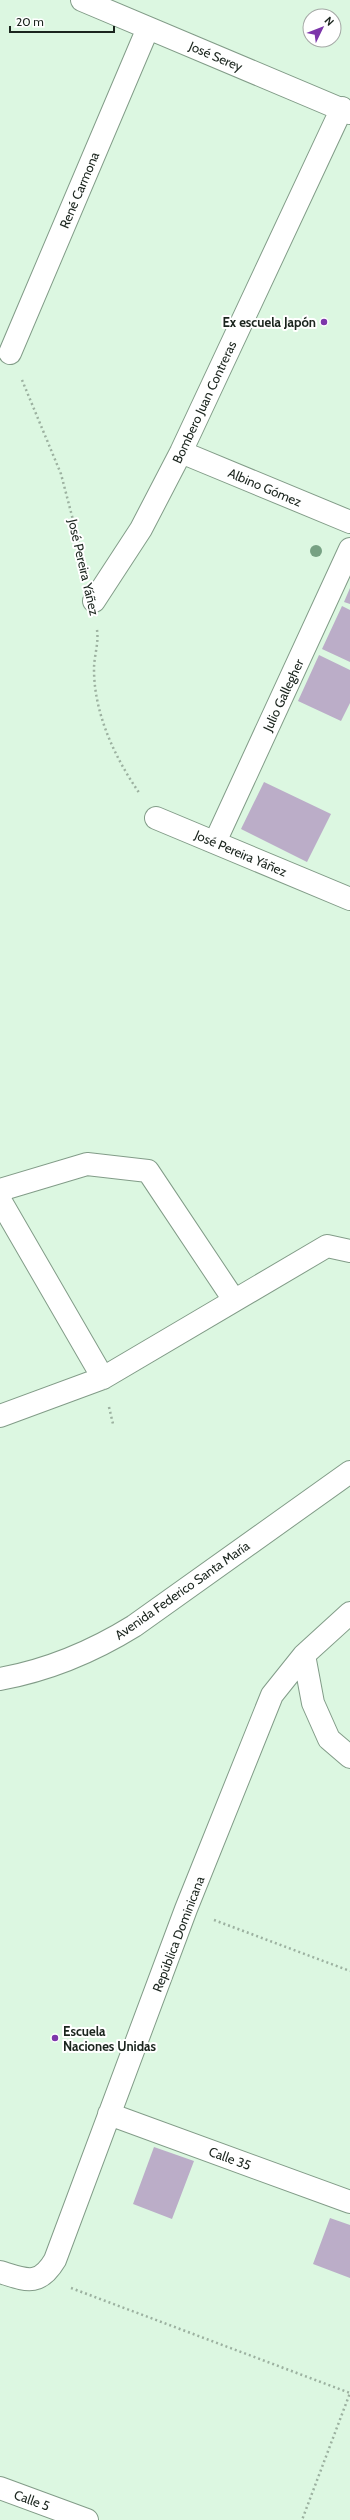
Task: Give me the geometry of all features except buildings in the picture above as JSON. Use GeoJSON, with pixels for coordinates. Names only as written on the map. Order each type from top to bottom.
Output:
{"type":"FeatureCollection","features":[{"type":"Feature","properties":{"kind":"street","name":"José Serey"},"geometry":{"type":"LineString","coordinates":[[82,0],[346,111]]}},
{"type":"Feature","properties":{"kind":"street","name":"René Carmona"},"geometry":{"type":"LineString","coordinates":[[10,352],[148,28]]}},
{"type":"Feature","properties":{"kind":"street","name":"Bombero Juan Contreras"},"geometry":{"type":"LineString","coordinates":[[94,601],[141,529],[181,452],[346,111]]}},
{"type":"Feature","properties":{"kind":"street","name":"Albino Gómez"},"geometry":{"type":"LineString","coordinates":[[181,452],[350,522]]}},
{"type":"Feature","properties":{"kind":"street","name":"Julio Gallegher"},"geometry":{"type":"LineString","coordinates":[[215,842],[350,549]]}},
{"type":"Feature","properties":{"kind":"street","name":"José Pereira Yáñez"},"geometry":{"type":"LineString","coordinates":[[156,818],[350,899]]}},
{"type":"Feature","properties":{"kind":"street"},"geometry":{"type":"LineString","coordinates":[[0,1190],[87,1164],[148,1171],[234,1300]]}},
{"type":"Feature","properties":{"kind":"street"},"geometry":{"type":"LineString","coordinates":[[0,1200],[103,1378]]}},
{"type":"Feature","properties":{"kind":"street"},"geometry":{"type":"LineString","coordinates":[[0,1416],[103,1378],[327,1246],[350,1251]]}},
{"type":"Feature","properties":{"kind":"street","name":"Avenida Federico Santa María"},"geometry":{"type":"LineString","coordinates":[[0,1678],[23,1674],[61,1663],[107,1642],[134,1626],[350,1472]]}},
{"type":"Feature","properties":{"kind":"street","name":"República Dominicana"},"geometry":{"type":"LineString","coordinates":[[42,2277],[55,2260],[186,1910],[272,1695],[304,1655],[350,1614]]}},
{"type":"Feature","properties":{"kind":"street"},"geometry":{"type":"LineString","coordinates":[[304,1655],[314,1703],[328,1739],[350,1757]]}},
{"type":"Feature","properties":{"kind":"street","name":"Calle 35"},"geometry":{"type":"LineString","coordinates":[[109,2114],[350,2202]]}},
{"type":"Feature","properties":{"kind":"street"},"geometry":{"type":"LineString","coordinates":[[0,2272],[26,2280],[42,2277]]}},
{"type":"Feature","properties":{"kind":"street","name":"Calle 5"},"geometry":{"type":"LineString","coordinates":[[0,2488],[87,2520]]}},
{"type":"Feature","properties":{"kind":"path","name":"José Pereira Yáñez"},"geometry":{"type":"LineString","coordinates":[[10,352],[61,474],[94,601],[98,638],[94,668],[96,702],[120,766],[156,818]]}},
{"type":"Feature","properties":{"kind":"path"},"geometry":{"type":"LineString","coordinates":[[186,1910],[350,1971]]}},
{"type":"Feature","properties":{"kind":"path"},"geometry":{"type":"LineString","coordinates":[[42,2277],[350,2393],[302,2520]]}},
{"type":"Feature","properties":{"kind":"place","name":"Ex escuela Japón"},"geometry":{"type":"Point","coordinates":[324,322]}},
{"type":"Feature","properties":{"kind":"place","name":"Escuela Naciones Unidas"},"geometry":{"type":"Point","coordinates":[55,2038]}}]}
